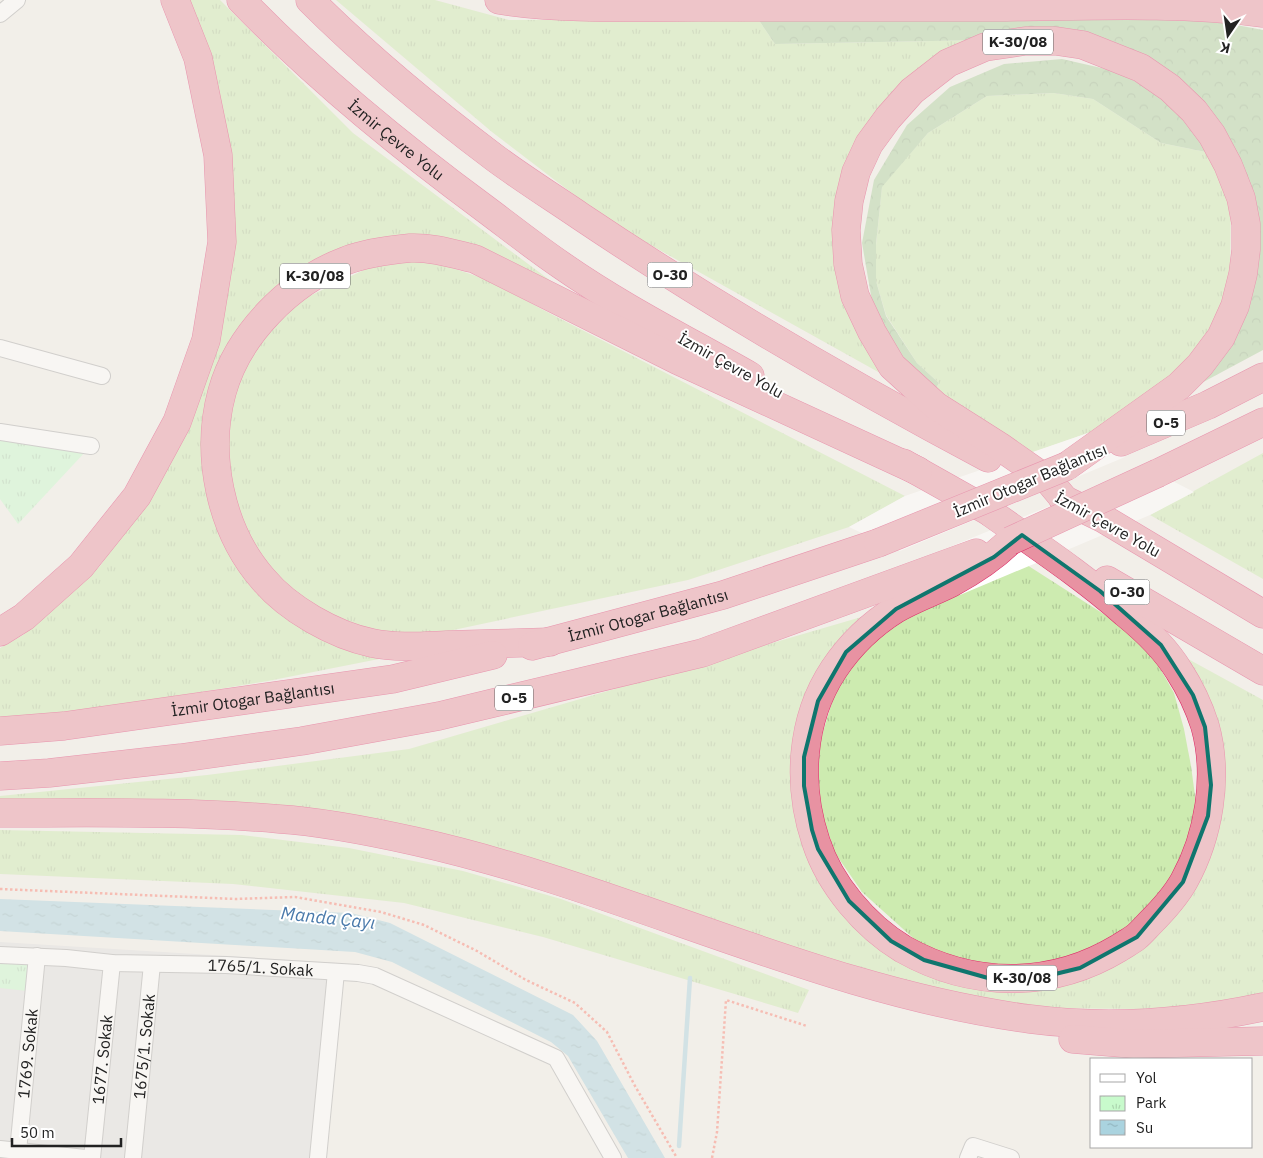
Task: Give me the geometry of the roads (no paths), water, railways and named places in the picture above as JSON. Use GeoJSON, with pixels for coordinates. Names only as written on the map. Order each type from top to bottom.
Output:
{"type":"FeatureCollection","features":[{"type":"Feature","properties":{"kind":"highway"},"geometry":{"type":"LineString","coordinates":[[0,632],[24,617],[81,566],[137,496],[177,422],[206,340],[222,242],[218,155],[198,58],[175,0]]}},
{"type":"Feature","properties":{"kind":"highway","name":"İzmir Çevre Yolu"},"geometry":{"type":"LineString","coordinates":[[241,0],[319,75],[424,164],[562,266],[635,311],[918,471],[1263,671]]}},
{"type":"Feature","properties":{"kind":"highway","name":"İzmir Çevre Yolu"},"geometry":{"type":"LineString","coordinates":[[310,0],[337,28],[409,91],[496,159],[641,257],[798,352],[953,440],[1104,519],[1263,614]]}},
{"type":"Feature","properties":{"kind":"highway","name":"K-30/08"},"geometry":{"type":"LineString","coordinates":[[499,0],[531,5],[590,7],[1160,5],[1263,13]]}},
{"type":"Feature","properties":{"kind":"highway","name":"K-30/08"},"geometry":{"type":"LineString","coordinates":[[938,7],[1061,0]]}},
{"type":"Feature","properties":{"kind":"highway","name":"K-30/08"},"geometry":{"type":"LineString","coordinates":[[1064,499],[1049,481],[999,446],[936,406],[892,366],[872,332],[855,296],[848,264],[846,230],[849,201],[856,172],[868,144],[888,118],[912,91],[948,63],[985,47],[1025,41],[1056,41],[1083,45],[1141,68],[1170,88],[1194,111],[1220,150],[1241,198],[1246,224],[1244,274],[1235,306],[1221,336],[1200,365],[1179,386],[1067,466]]}},
{"type":"Feature","properties":{"kind":"highway","name":"K-30/08"},"geometry":{"type":"LineString","coordinates":[[550,642],[408,646],[373,643],[340,633],[311,618],[284,599],[263,580],[244,552],[230,523],[220,491],[215,457],[217,424],[222,392],[234,361],[250,335],[275,308],[308,280],[346,261],[378,252],[412,248],[447,252],[475,259],[677,360],[918,471]]}},
{"type":"Feature","properties":{"kind":"highway","name":"İzmir Otogar Bağlantısı"},"geometry":{"type":"LineString","coordinates":[[0,731],[123,719],[393,679],[550,642],[723,595],[878,543],[1067,466],[1208,405],[1263,377]]}},
{"type":"Feature","properties":{"kind":"highway","name":"O-5"},"geometry":{"type":"LineString","coordinates":[[0,776],[49,773],[199,756],[302,741],[438,716],[702,653],[1010,541],[1263,422]]}},
{"type":"Feature","properties":{"kind":"highway","name":"K-30/08"},"geometry":{"type":"LineString","coordinates":[[991,513],[1100,591],[1161,645],[1179,670],[1193,695],[1205,727],[1210,757],[1211,785],[1208,816],[1197,854],[1183,882],[1165,908],[1137,937],[1080,968],[1051,975],[1021,978],[988,978],[956,972],[924,960],[891,942],[864,920],[849,901],[818,849],[807,810],[804,786],[804,757],[809,730],[818,701],[832,672],[846,652],[869,629],[896,609],[951,582],[994,557],[1010,541]]}},
{"type":"Feature","properties":{"kind":"highway"},"geometry":{"type":"LineString","coordinates":[[0,813],[150,813],[281,819],[336,825],[415,841],[484,859],[559,881],[820,969],[899,993],[979,1011],[1034,1019],[1102,1023],[1170,1021],[1229,1014],[1263,1007]]}},
{"type":"Feature","properties":{"kind":"highway"},"geometry":{"type":"LineString","coordinates":[[899,993],[940,1012],[998,1029],[1053,1038],[1134,1044],[1263,1040]]}},
{"type":"Feature","properties":{"kind":"street"},"geometry":{"type":"LineString","coordinates":[[0,14],[17,0]]}},
{"type":"Feature","properties":{"kind":"street"},"geometry":{"type":"LineString","coordinates":[[0,348],[102,376]]}},
{"type":"Feature","properties":{"kind":"street"},"geometry":{"type":"LineString","coordinates":[[0,432],[91,446]]}},
{"type":"Feature","properties":{"kind":"street","name":"1765/1. Sokak"},"geometry":{"type":"LineString","coordinates":[[0,955],[336,972],[318,1158]]}},
{"type":"Feature","properties":{"kind":"street","name":"1769. Sokak"},"geometry":{"type":"LineString","coordinates":[[18,1151],[37,956]]}},
{"type":"Feature","properties":{"kind":"street","name":"1677. Sokak"},"geometry":{"type":"LineString","coordinates":[[92,1158],[112,962]]}},
{"type":"Feature","properties":{"kind":"street","name":"1675/1. Sokak"},"geometry":{"type":"LineString","coordinates":[[133,1158],[152,964]]}},
{"type":"Feature","properties":{"kind":"street"},"geometry":{"type":"LineString","coordinates":[[336,972],[375,976],[556,1058],[613,1158]]}},
{"type":"Feature","properties":{"kind":"street"},"geometry":{"type":"LineString","coordinates":[[0,1149],[85,1158]]}},
{"type":"Feature","properties":{"kind":"street"},"geometry":{"type":"LineString","coordinates":[[971,1152],[1011,1158]]}},
{"type":"Feature","properties":{"kind":"water","name":"Manda Çayı"},"geometry":{"type":"Polygon","coordinates":[[[0,899],[351,913],[390,923],[573,1015],[597,1041],[665,1158],[628,1158],[568,1056],[551,1042],[392,962],[355,952],[0,931],[0,899]]]}},
{"type":"Feature","properties":{"kind":"waterway"},"geometry":{"type":"LineString","coordinates":[[679,1146],[690,978]]}}]}
